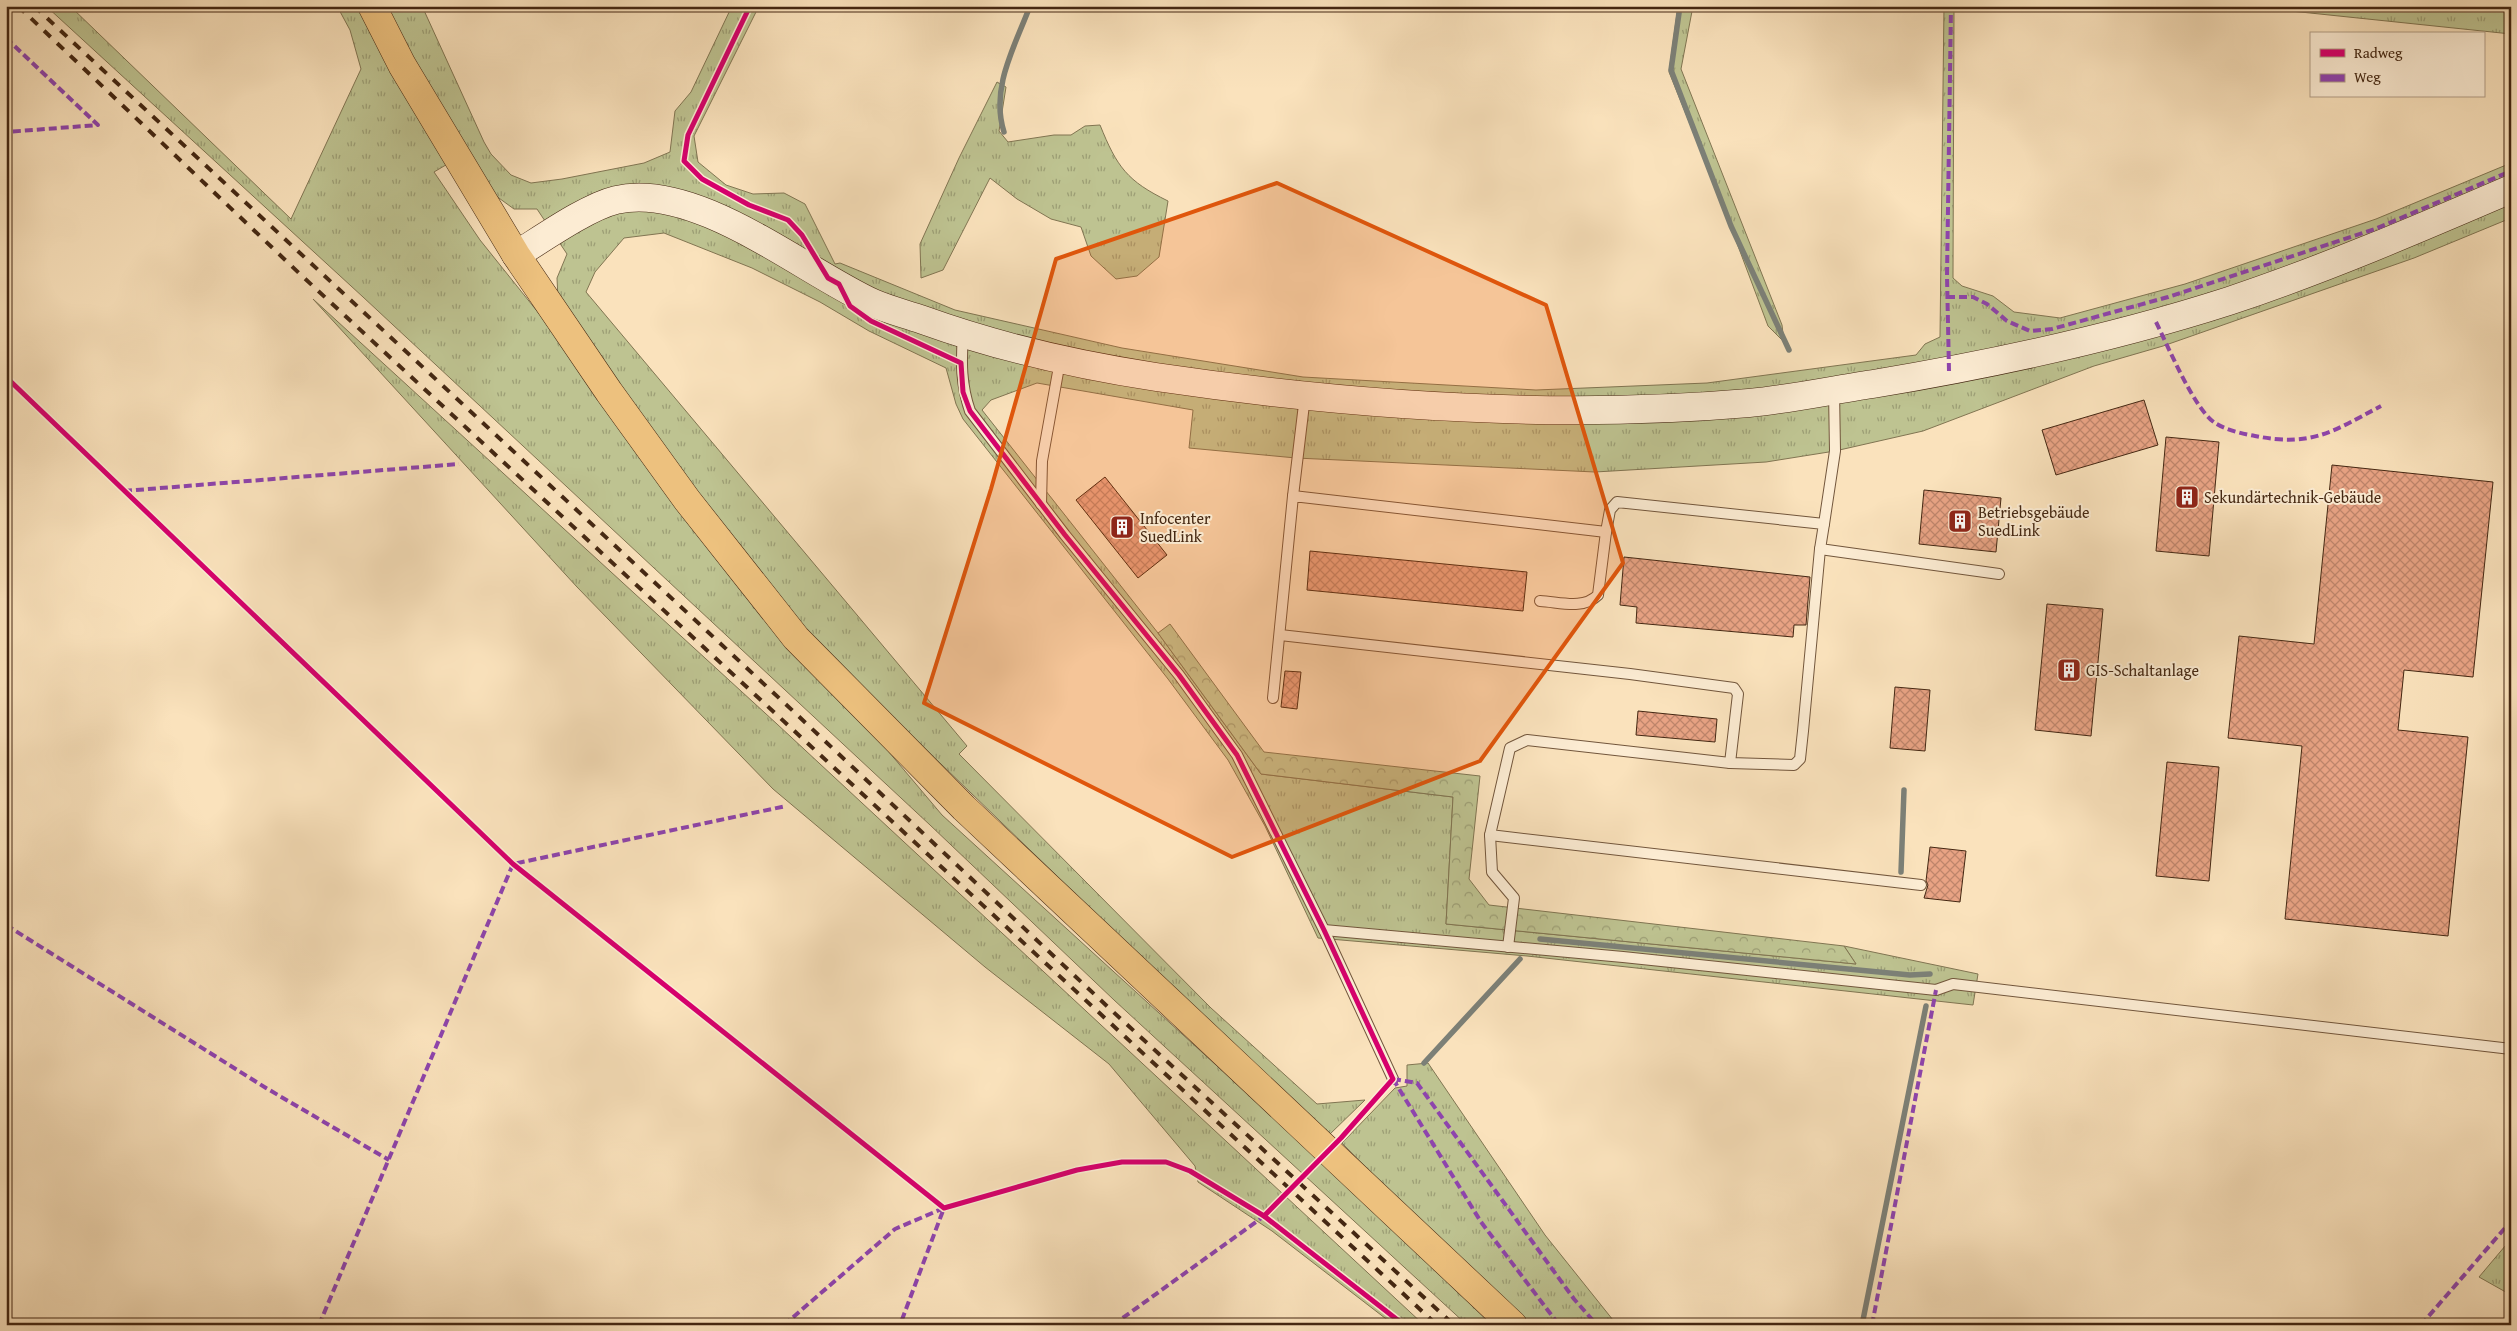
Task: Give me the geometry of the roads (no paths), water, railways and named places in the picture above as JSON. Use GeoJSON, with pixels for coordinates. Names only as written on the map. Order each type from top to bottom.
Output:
{"type":"FeatureCollection","features":[{"type":"Feature","properties":{"kind":"main road"},"geometry":{"type":"LineString","coordinates":[[372,6],[402,65],[516,256],[609,392],[687,500],[796,638],[964,808],[1513,1325]]}},
{"type":"Feature","properties":{"kind":"main road"},"geometry":{"type":"LineString","coordinates":[[516,256],[573,220],[616,200],[668,200],[691,206],[724,220],[874,303],[964,334],[1089,366],[1212,385],[1305,396],[1379,402],[1533,411],[1649,409],[1755,402],[1834,390],[1940,373],[2102,337],[2229,301],[2386,243],[2511,189]]}},
{"type":"Feature","properties":{"kind":"lane"},"geometry":{"type":"LineString","coordinates":[[964,334],[962,373],[964,392],[970,410],[1042,504],[1179,675],[1237,755],[1324,930],[1393,1079]]}},
{"type":"Feature","properties":{"kind":"lane"},"geometry":{"type":"LineString","coordinates":[[1042,504],[1042,461],[1060,359]]}},
{"type":"Feature","properties":{"kind":"lane"},"geometry":{"type":"LineString","coordinates":[[1508,947],[1514,898],[1492,872],[1490,835],[1510,748],[1527,740],[1730,763],[1794,765],[1800,759],[1820,549],[1835,452],[1834,390]]}},
{"type":"Feature","properties":{"kind":"lane"},"geometry":{"type":"LineString","coordinates":[[1273,698],[1305,396]]}},
{"type":"Feature","properties":{"kind":"lane"},"geometry":{"type":"LineString","coordinates":[[1293,496],[1606,532]]}},
{"type":"Feature","properties":{"kind":"lane"},"geometry":{"type":"LineString","coordinates":[[1540,601],[1583,605],[1592,602],[1598,595],[1610,510],[1617,502],[1824,524]]}},
{"type":"Feature","properties":{"kind":"lane"},"geometry":{"type":"LineString","coordinates":[[1820,549],[1999,574]]}},
{"type":"Feature","properties":{"kind":"lane"},"geometry":{"type":"LineString","coordinates":[[1280,635],[1630,674],[1734,688],[1738,694],[1730,763]]}},
{"type":"Feature","properties":{"kind":"lane"},"geometry":{"type":"LineString","coordinates":[[1490,835],[1921,884]]}},
{"type":"Feature","properties":{"kind":"lane"},"geometry":{"type":"LineString","coordinates":[[1324,930],[1936,990],[1953,984],[2511,1049]]}},
{"type":"Feature","properties":{"kind":"waterway"},"geometry":{"type":"LineString","coordinates":[[1004,132],[1000,116],[1002,83],[1011,52],[1030,6]]}},
{"type":"Feature","properties":{"kind":"waterway"},"geometry":{"type":"LineString","coordinates":[[1680,6],[1671,70],[1731,226],[1789,350]]}},
{"type":"Feature","properties":{"kind":"waterway"},"geometry":{"type":"LineString","coordinates":[[1901,872],[1904,790]]}},
{"type":"Feature","properties":{"kind":"waterway"},"geometry":{"type":"LineString","coordinates":[[1540,939],[1910,975],[1930,974]]}},
{"type":"Feature","properties":{"kind":"waterway"},"geometry":{"type":"LineString","coordinates":[[1424,1063],[1520,959]]}},
{"type":"Feature","properties":{"kind":"waterway"},"geometry":{"type":"LineString","coordinates":[[1862,1325],[1926,1006]]}},
{"type":"Feature","properties":{"kind":"railway"},"geometry":{"type":"LineString","coordinates":[[18,6],[301,275],[1437,1325]]}},
{"type":"Feature","properties":{"kind":"railway"},"geometry":{"type":"LineString","coordinates":[[34,6],[793,711],[1109,1008],[1454,1325]]}},
{"type":"Feature","properties":{"kind":"place","name":"Sekundärtechnik-Gebäude"},"geometry":{"type":"Point","coordinates":[2187,497]}},
{"type":"Feature","properties":{"kind":"place","name":"Betriebsgebäude SuedLink"},"geometry":{"type":"Point","coordinates":[1960,521]}},
{"type":"Feature","properties":{"kind":"place","name":"Infocenter SuedLink"},"geometry":{"type":"Point","coordinates":[1122,527]}},
{"type":"Feature","properties":{"kind":"place","name":"GIS-Schaltanlage"},"geometry":{"type":"Point","coordinates":[2069,670]}}]}
